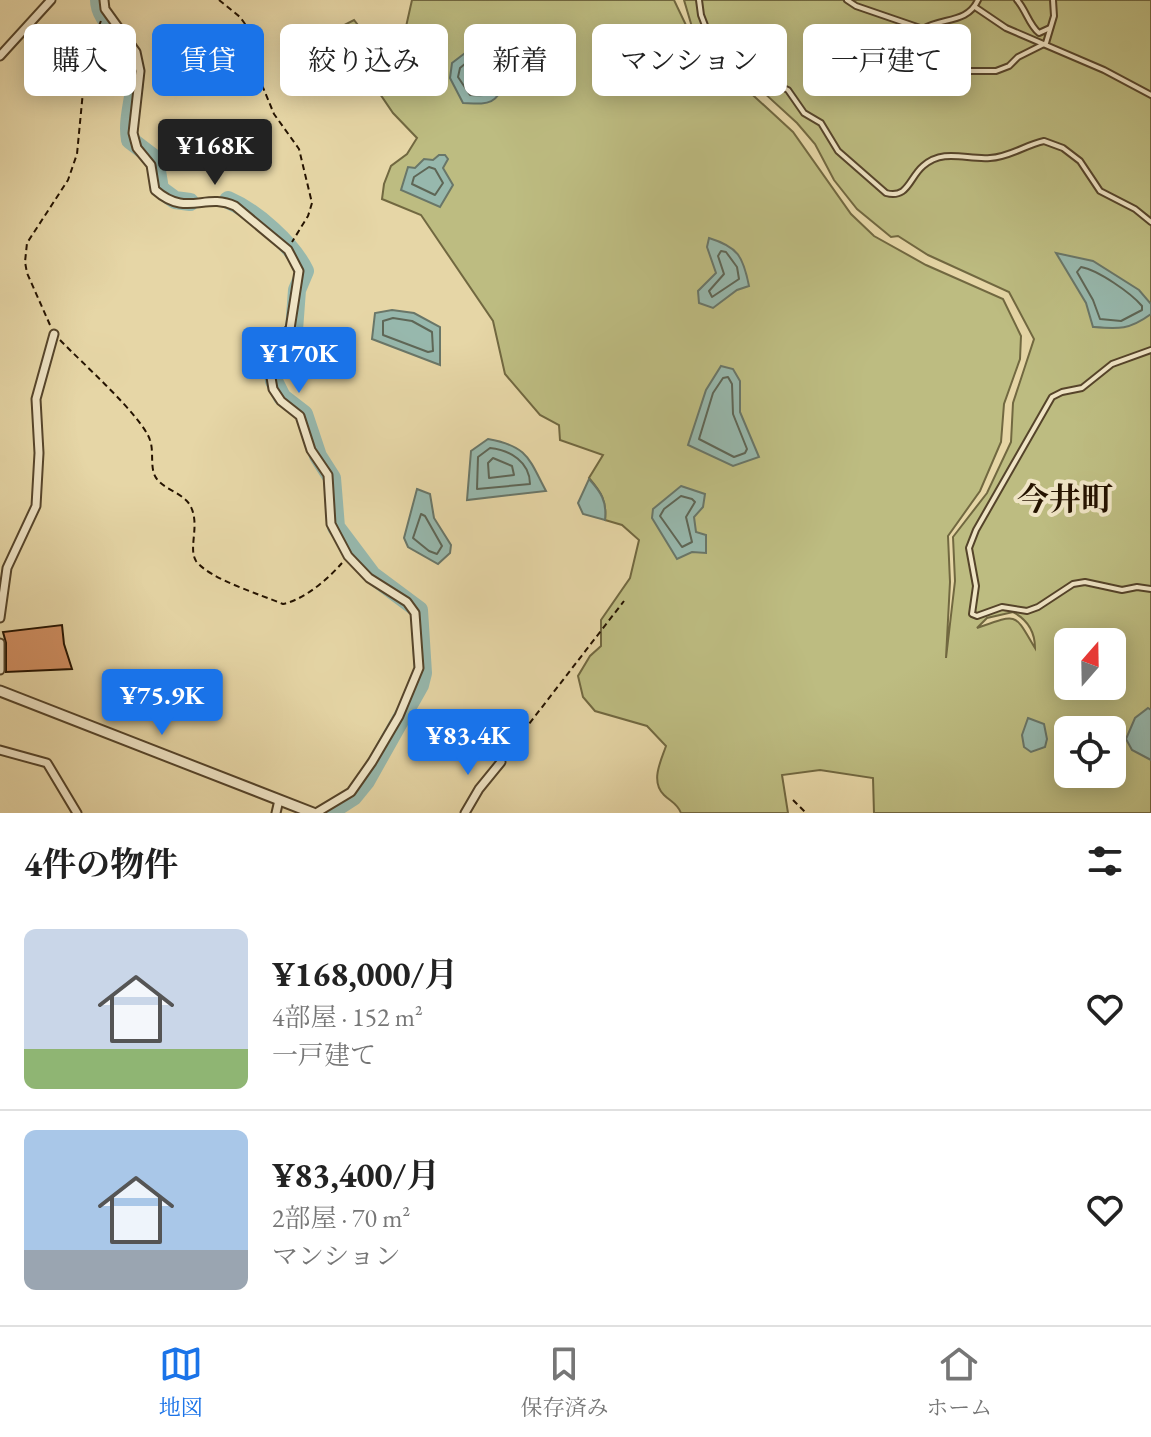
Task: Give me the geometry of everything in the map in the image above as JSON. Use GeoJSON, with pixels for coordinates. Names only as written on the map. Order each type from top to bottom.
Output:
{"type":"FeatureCollection","features":[{"type":"Feature","properties":{"kind":"street"},"geometry":{"type":"LineString","coordinates":[[0,56],[51,0]]}},
{"type":"Feature","properties":{"kind":"street"},"geometry":{"type":"LineString","coordinates":[[0,691],[315,813],[351,792],[399,716],[419,668],[415,613],[407,602],[369,578],[348,556],[331,524],[328,475],[311,450],[300,416],[281,401],[273,389],[269,350],[290,329],[299,271],[288,250],[235,206],[227,202],[178,204],[166,200],[155,190],[151,165],[136,145],[133,122],[140,71],[136,52],[104,4]]}},
{"type":"Feature","properties":{"kind":"street"},"geometry":{"type":"LineString","coordinates":[[0,618],[7,568],[36,506],[39,453],[36,399],[54,334]]}},
{"type":"Feature","properties":{"kind":"street"},"geometry":{"type":"LineString","coordinates":[[0,643],[0,670]]}},
{"type":"Feature","properties":{"kind":"street"},"geometry":{"type":"LineString","coordinates":[[0,750],[47,763],[77,813]]}},
{"type":"Feature","properties":{"kind":"street"},"geometry":{"type":"LineString","coordinates":[[465,813],[479,789],[501,762]]}},
{"type":"Feature","properties":{"kind":"street"},"geometry":{"type":"LineString","coordinates":[[276,813],[279,800]]}},
{"type":"Feature","properties":{"kind":"lane"},"geometry":{"type":"LineString","coordinates":[[699,0],[706,28],[758,76],[788,90],[804,113],[821,123],[838,151],[886,193],[896,195],[903,192],[923,166],[934,159],[961,155],[998,157],[1044,141],[1063,148],[1080,161],[1100,191],[1135,209],[1151,222]]}},
{"type":"Feature","properties":{"kind":"lane"},"geometry":{"type":"LineString","coordinates":[[847,0],[908,24]]}},
{"type":"Feature","properties":{"kind":"lane"},"geometry":{"type":"LineString","coordinates":[[931,24],[960,19],[975,7],[978,0]]}},
{"type":"Feature","properties":{"kind":"lane"},"geometry":{"type":"LineString","coordinates":[[1017,0],[1033,28],[1039,33],[1050,28]]}},
{"type":"Feature","properties":{"kind":"lane"},"geometry":{"type":"LineString","coordinates":[[971,71],[996,71],[1046,43],[1054,16],[1053,0]]}},
{"type":"Feature","properties":{"kind":"lane"},"geometry":{"type":"LineString","coordinates":[[975,7],[1006,28],[1046,43],[1151,95]]}},
{"type":"Feature","properties":{"kind":"lane"},"geometry":{"type":"LineString","coordinates":[[1151,350],[1112,364],[1082,388],[1052,397],[976,530],[969,548],[976,586],[972,614],[977,616],[1002,607],[1027,611],[1073,584],[1085,582],[1122,590],[1137,587],[1151,589]]}},
{"type":"Feature","properties":{"kind":"path"},"geometry":{"type":"LineString","coordinates":[[219,0],[240,17],[253,35],[262,85],[268,100],[274,114],[299,149],[312,203],[294,239]]}},
{"type":"Feature","properties":{"kind":"path"},"geometry":{"type":"LineString","coordinates":[[104,4],[86,60],[77,154],[68,180],[27,243],[27,273],[54,334],[132,412],[150,439],[154,475],[182,495],[191,506],[196,525],[193,553],[198,563],[218,576],[283,604],[292,602],[330,576],[348,556]]}},
{"type":"Feature","properties":{"kind":"path"},"geometry":{"type":"LineString","coordinates":[[501,762],[624,601]]}},
{"type":"Feature","properties":{"kind":"path"},"geometry":{"type":"LineString","coordinates":[[793,800],[806,813]]}},
{"type":"Feature","properties":{"kind":"shaded area"},"geometry":{"type":"Polygon","coordinates":[[[412,0],[674,0],[685,24],[592,24],[592,96],[754,96],[793,132],[851,214],[874,236],[926,265],[1003,299],[1021,336],[1020,359],[1004,404],[1001,442],[980,491],[948,536],[950,582],[946,658],[955,581],[953,537],[987,493],[1011,442],[1013,403],[1034,339],[1009,292],[928,255],[898,236],[891,237],[857,209],[834,180],[815,144],[767,96],[787,96],[787,24],[691,24],[684,0],[1151,0],[1151,813],[874,813],[873,778],[820,770],[782,775],[788,813],[681,813],[658,784],[658,771],[666,746],[647,726],[595,711],[583,697],[578,676],[590,656],[601,646],[601,620],[630,578],[639,540],[622,525],[605,520],[602,497],[589,478],[603,455],[560,440],[559,425],[540,415],[505,374],[493,321],[421,215],[382,199],[391,166],[407,154],[417,138],[381,96],[448,96],[448,24],[407,24],[412,0]],[[1013,612],[987,618],[977,628],[1014,619],[1035,648],[1030,627],[1013,612]]]}},
{"type":"Feature","properties":{"kind":"water"},"geometry":{"type":"Polygon","coordinates":[[[464,54],[464,96],[497,96],[490,102],[463,103],[450,78],[452,63],[464,54]]]}},
{"type":"Feature","properties":{"kind":"water"},"geometry":{"type":"Polygon","coordinates":[[[445,155],[448,159],[443,168],[453,185],[440,207],[401,190],[408,167],[415,168],[424,159],[433,160],[445,155]]]}},
{"type":"Feature","properties":{"kind":"water"},"geometry":{"type":"Polygon","coordinates":[[[709,238],[727,245],[738,254],[749,286],[737,290],[713,308],[699,303],[698,291],[716,273],[707,247],[709,238]]]}},
{"type":"Feature","properties":{"kind":"water"},"geometry":{"type":"Polygon","coordinates":[[[1056,253],[1093,261],[1139,290],[1151,304],[1151,314],[1124,327],[1093,327],[1086,303],[1056,253]]]}},
{"type":"Feature","properties":{"kind":"water"},"geometry":{"type":"Polygon","coordinates":[[[392,310],[414,313],[440,327],[440,365],[372,339],[375,313],[392,310]]]}},
{"type":"Feature","properties":{"kind":"water"},"geometry":{"type":"Polygon","coordinates":[[[721,366],[733,369],[740,381],[740,412],[759,457],[733,466],[688,445],[706,390],[721,366]]]}},
{"type":"Feature","properties":{"kind":"water"},"geometry":{"type":"Polygon","coordinates":[[[488,439],[512,446],[526,456],[546,491],[467,500],[471,451],[488,439]]]}},
{"type":"Feature","properties":{"kind":"water"},"geometry":{"type":"Polygon","coordinates":[[[589,479],[602,497],[605,520],[583,514],[578,503],[589,479]]]}},
{"type":"Feature","properties":{"kind":"water"},"geometry":{"type":"Polygon","coordinates":[[[681,486],[705,494],[703,507],[694,517],[696,532],[706,535],[706,553],[692,552],[677,559],[652,518],[653,509],[681,486]]]}},
{"type":"Feature","properties":{"kind":"water"},"geometry":{"type":"Polygon","coordinates":[[[417,489],[430,494],[434,518],[451,545],[450,553],[438,564],[408,547],[404,538],[417,489]]]}},
{"type":"Feature","properties":{"kind":"water"},"geometry":{"type":"Polygon","coordinates":[[[1148,708],[1151,710],[1151,760],[1132,750],[1126,739],[1135,718],[1148,708]]]}},
{"type":"Feature","properties":{"kind":"water"},"geometry":{"type":"Polygon","coordinates":[[[1028,718],[1044,724],[1047,739],[1045,747],[1031,752],[1024,747],[1022,735],[1028,718]]]}},
{"type":"Feature","properties":{"kind":"building"},"geometry":{"type":"Polygon","coordinates":[[[62,625],[72,669],[6,672],[3,632],[62,625]]]}},
{"type":"Feature","properties":{"kind":"waterway"},"geometry":{"type":"LineString","coordinates":[[99,0],[103,16],[133,58],[135,78],[129,120],[130,140],[155,159],[160,189],[175,200],[190,202]]}},
{"type":"Feature","properties":{"kind":"waterway"},"geometry":{"type":"LineString","coordinates":[[228,200],[250,212],[272,230],[305,271],[297,290],[294,330],[273,348],[272,365],[274,381],[282,397],[304,414],[318,456],[332,478],[336,527],[372,575],[419,610],[423,673],[420,685],[366,781],[353,797],[328,813]]}},
{"type":"Feature","properties":{"kind":"district","name":"今井町"},"geometry":{"type":"Point","coordinates":[1065,499]}}]}
